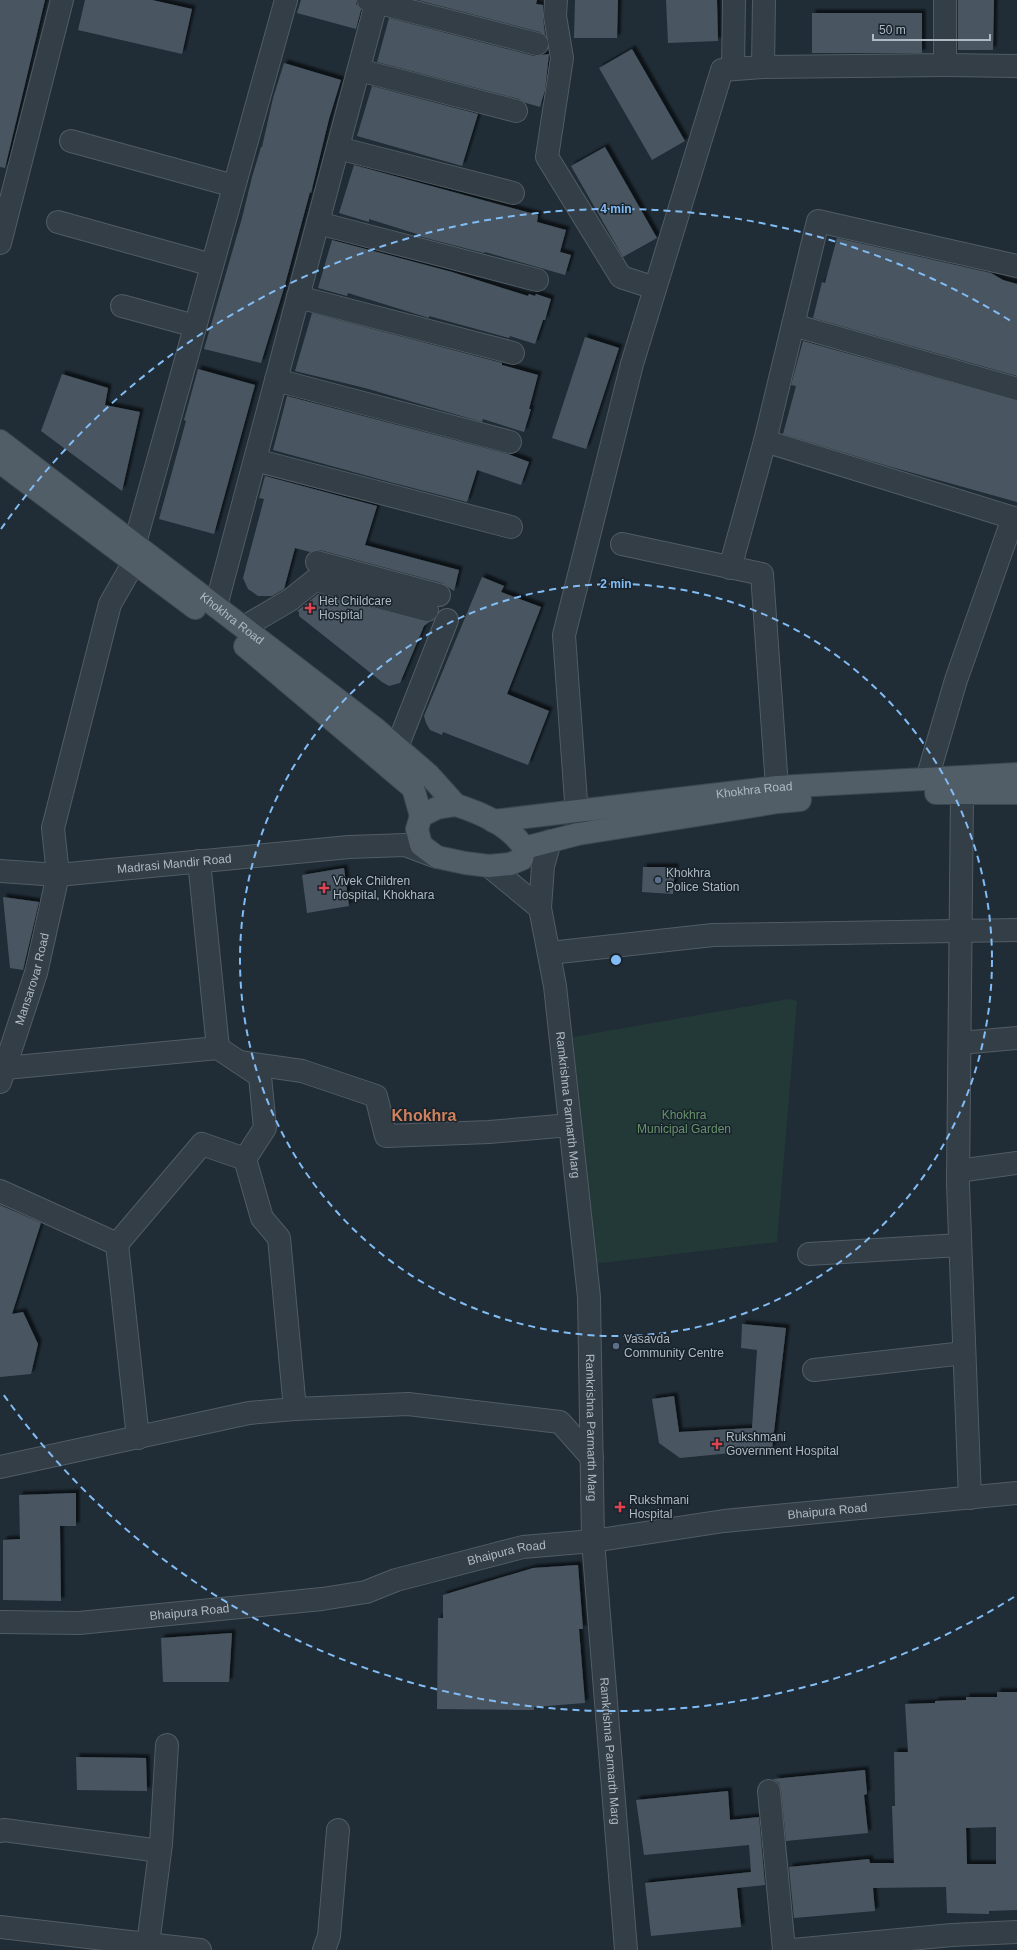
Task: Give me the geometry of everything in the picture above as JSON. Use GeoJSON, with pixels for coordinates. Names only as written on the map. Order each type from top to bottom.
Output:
{"type":"FeatureCollection","features":[{"type":"Feature","properties":{"kind":"main road","name":"Khokhra Road"},"geometry":{"type":"LineString","coordinates":[[0,441],[134,552],[413,788],[422,845],[437,856]]}},
{"type":"Feature","properties":{"kind":"main road","name":"Khokhra Road"},"geometry":{"type":"LineString","coordinates":[[0,462],[216,606],[244,627],[391,742],[429,774],[456,805]]}},
{"type":"Feature","properties":{"kind":"main road","name":"Khokhra Road"},"geometry":{"type":"LineString","coordinates":[[493,821],[777,787],[1017,774]]}},
{"type":"Feature","properties":{"kind":"main road","name":"Khokhra Road"},"geometry":{"type":"LineString","coordinates":[[524,848],[578,834],[778,802],[962,792],[1017,793]]}},
{"type":"Feature","properties":{"kind":"main road"},"geometry":{"type":"LineString","coordinates":[[419,822],[437,808],[456,805],[472,810],[493,821],[517,837],[524,848],[522,859],[510,864],[490,866],[465,864],[437,856]]}},
{"type":"Feature","properties":{"kind":"street"},"geometry":{"type":"LineString","coordinates":[[0,243],[62,0]]}},
{"type":"Feature","properties":{"kind":"street","name":"Mansarovar Road"},"geometry":{"type":"LineString","coordinates":[[2,1075],[36,973],[58,875],[53,828],[110,604],[134,552],[286,0]]}},
{"type":"Feature","properties":{"kind":"street"},"geometry":{"type":"LineString","coordinates":[[556,0],[555,16],[562,58],[547,156],[621,277],[655,288]]}},
{"type":"Feature","properties":{"kind":"street"},"geometry":{"type":"LineString","coordinates":[[733,69],[734,0]]}},
{"type":"Feature","properties":{"kind":"street"},"geometry":{"type":"LineString","coordinates":[[763,67],[764,0]]}},
{"type":"Feature","properties":{"kind":"street"},"geometry":{"type":"LineString","coordinates":[[944,65],[945,0]]}},
{"type":"Feature","properties":{"kind":"street"},"geometry":{"type":"LineString","coordinates":[[216,606],[359,70],[374,1],[537,44]]}},
{"type":"Feature","properties":{"kind":"street"},"geometry":{"type":"LineString","coordinates":[[578,834],[575,811],[564,635],[632,364],[722,70],[763,67],[944,65],[1017,66]]}},
{"type":"Feature","properties":{"kind":"street"},"geometry":{"type":"LineString","coordinates":[[359,70],[516,111]]}},
{"type":"Feature","properties":{"kind":"street"},"geometry":{"type":"LineString","coordinates":[[71,141],[234,186]]}},
{"type":"Feature","properties":{"kind":"street"},"geometry":{"type":"LineString","coordinates":[[338,148],[513,193]]}},
{"type":"Feature","properties":{"kind":"street"},"geometry":{"type":"LineString","coordinates":[[730,568],[765,441],[818,220],[1017,266]]}},
{"type":"Feature","properties":{"kind":"street"},"geometry":{"type":"LineString","coordinates":[[58,222],[212,265]]}},
{"type":"Feature","properties":{"kind":"street"},"geometry":{"type":"LineString","coordinates":[[318,223],[537,280]]}},
{"type":"Feature","properties":{"kind":"street"},"geometry":{"type":"LineString","coordinates":[[298,297],[513,353]]}},
{"type":"Feature","properties":{"kind":"street"},"geometry":{"type":"LineString","coordinates":[[122,306],[195,326]]}},
{"type":"Feature","properties":{"kind":"street"},"geometry":{"type":"LineString","coordinates":[[793,325],[1017,389]]}},
{"type":"Feature","properties":{"kind":"street"},"geometry":{"type":"LineString","coordinates":[[276,380],[510,442]]}},
{"type":"Feature","properties":{"kind":"street"},"geometry":{"type":"LineString","coordinates":[[765,441],[1015,518],[956,680],[927,779]]}},
{"type":"Feature","properties":{"kind":"street"},"geometry":{"type":"LineString","coordinates":[[255,460],[511,527]]}},
{"type":"Feature","properties":{"kind":"street"},"geometry":{"type":"LineString","coordinates":[[622,544],[762,574],[777,787]]}},
{"type":"Feature","properties":{"kind":"street"},"geometry":{"type":"LineString","coordinates":[[317,562],[436,611]]}},
{"type":"Feature","properties":{"kind":"street"},"geometry":{"type":"LineString","coordinates":[[244,627],[290,600],[315,580],[436,611]]}},
{"type":"Feature","properties":{"kind":"street"},"geometry":{"type":"LineString","coordinates":[[391,742],[436,611]]}},
{"type":"Feature","properties":{"kind":"street"},"geometry":{"type":"LineString","coordinates":[[962,792],[958,1170],[970,1498]]}},
{"type":"Feature","properties":{"kind":"street"},"geometry":{"type":"LineString","coordinates":[[349,846],[419,822]]}},
{"type":"Feature","properties":{"kind":"street","name":"Ramkrishna Parmarth Marg"},"geometry":{"type":"LineString","coordinates":[[550,841],[543,866],[540,908],[550,953],[589,1297],[593,1541],[626,1950]]}},
{"type":"Feature","properties":{"kind":"street"},"geometry":{"type":"LineString","coordinates":[[349,846],[405,845],[437,856]]}},
{"type":"Feature","properties":{"kind":"street","name":"Madrasi Mandir Road"},"geometry":{"type":"LineString","coordinates":[[0,871],[58,875],[349,846]]}},
{"type":"Feature","properties":{"kind":"street"},"geometry":{"type":"LineString","coordinates":[[199,861],[218,1048]]}},
{"type":"Feature","properties":{"kind":"street"},"geometry":{"type":"LineString","coordinates":[[490,866],[540,908]]}},
{"type":"Feature","properties":{"kind":"street"},"geometry":{"type":"LineString","coordinates":[[550,953],[713,935],[1017,930]]}},
{"type":"Feature","properties":{"kind":"street"},"geometry":{"type":"LineString","coordinates":[[960,1043],[1017,1038]]}},
{"type":"Feature","properties":{"kind":"street"},"geometry":{"type":"LineString","coordinates":[[2,1075],[218,1048],[260,1076],[265,1128],[245,1159],[262,1218],[279,1238],[295,1409]]}},
{"type":"Feature","properties":{"kind":"street"},"geometry":{"type":"LineString","coordinates":[[239,1062],[302,1071],[376,1096],[386,1136],[489,1132],[570,1125]]}},
{"type":"Feature","properties":{"kind":"street"},"geometry":{"type":"LineString","coordinates":[[138,1438],[117,1244],[202,1144],[245,1159]]}},
{"type":"Feature","properties":{"kind":"street"},"geometry":{"type":"LineString","coordinates":[[958,1170],[1017,1163]]}},
{"type":"Feature","properties":{"kind":"street"},"geometry":{"type":"LineString","coordinates":[[0,1191],[117,1244]]}},
{"type":"Feature","properties":{"kind":"street"},"geometry":{"type":"LineString","coordinates":[[809,1254],[960,1245]]}},
{"type":"Feature","properties":{"kind":"street"},"geometry":{"type":"LineString","coordinates":[[814,1370],[964,1353]]}},
{"type":"Feature","properties":{"kind":"street"},"geometry":{"type":"LineString","coordinates":[[0,1467],[249,1413],[295,1409],[408,1404],[560,1422],[592,1458]]}},
{"type":"Feature","properties":{"kind":"street","name":"Bhaipura Road"},"geometry":{"type":"LineString","coordinates":[[0,1622],[79,1623],[322,1599],[366,1592],[396,1580],[523,1547],[593,1541],[724,1521],[1017,1493]]}},
{"type":"Feature","properties":{"kind":"street"},"geometry":{"type":"LineString","coordinates":[[148,1944],[160,1851],[167,1745]]}},
{"type":"Feature","properties":{"kind":"street"},"geometry":{"type":"LineString","coordinates":[[769,1791],[784,1950]]}},
{"type":"Feature","properties":{"kind":"street"},"geometry":{"type":"LineString","coordinates":[[0,1831],[4,1830],[160,1851]]}},
{"type":"Feature","properties":{"kind":"street"},"geometry":{"type":"LineString","coordinates":[[324,1950],[329,1936],[338,1830]]}},
{"type":"Feature","properties":{"kind":"street"},"geometry":{"type":"LineString","coordinates":[[0,1927],[200,1950]]}},
{"type":"Feature","properties":{"kind":"street"},"geometry":{"type":"LineString","coordinates":[[793,1950],[952,1935],[1017,1932]]}},
{"type":"Feature","properties":{"kind":"green space","name":"Khokhra Municipal Garden"},"geometry":{"type":"Polygon","coordinates":[[[789,999],[797,1001],[777,1242],[593,1264],[573,1037],[789,999]]]}},
{"type":"Feature","properties":{"kind":"building"},"geometry":{"type":"Polygon","coordinates":[[[0,0],[45,0],[5,168],[0,167],[0,0]]]}},
{"type":"Feature","properties":{"kind":"building"},"geometry":{"type":"Polygon","coordinates":[[[85,0],[152,0],[192,9],[182,54],[78,30],[85,0]]]}},
{"type":"Feature","properties":{"kind":"building"},"geometry":{"type":"Polygon","coordinates":[[[301,0],[356,0],[356,4],[361,10],[356,29],[297,13],[301,0]]]}},
{"type":"Feature","properties":{"kind":"building"},"geometry":{"type":"Polygon","coordinates":[[[418,0],[537,0],[536,4],[543,5],[545,35],[540,32],[418,0]]]}},
{"type":"Feature","properties":{"kind":"building"},"geometry":{"type":"Polygon","coordinates":[[[575,0],[618,0],[617,38],[574,38],[575,0]]]}},
{"type":"Feature","properties":{"kind":"building"},"geometry":{"type":"Polygon","coordinates":[[[666,0],[717,0],[718,41],[668,43],[666,0]]]}},
{"type":"Feature","properties":{"kind":"building"},"geometry":{"type":"Polygon","coordinates":[[[958,0],[994,0],[993,50],[958,50],[958,0]]]}},
{"type":"Feature","properties":{"kind":"building"},"geometry":{"type":"Polygon","coordinates":[[[812,13],[922,13],[922,53],[812,53],[812,13]]]}},
{"type":"Feature","properties":{"kind":"building"},"geometry":{"type":"Polygon","coordinates":[[[389,18],[534,56],[549,54],[545,90],[540,107],[526,103],[519,99],[377,62],[389,18]]]}},
{"type":"Feature","properties":{"kind":"building"},"geometry":{"type":"Polygon","coordinates":[[[632,49],[685,141],[652,160],[599,68],[632,49]]]}},
{"type":"Feature","properties":{"kind":"building"},"geometry":{"type":"Polygon","coordinates":[[[284,63],[341,80],[329,119],[311,193],[310,192],[284,288],[261,363],[204,349],[242,218],[252,177],[262,147],[273,98],[284,63]]]}},
{"type":"Feature","properties":{"kind":"building"},"geometry":{"type":"Polygon","coordinates":[[[372,86],[478,114],[462,166],[357,136],[372,86]]]}},
{"type":"Feature","properties":{"kind":"building"},"geometry":{"type":"Polygon","coordinates":[[[605,147],[657,238],[623,257],[571,166],[605,147]]]}},
{"type":"Feature","properties":{"kind":"building"},"geometry":{"type":"Polygon","coordinates":[[[354,165],[538,215],[537,222],[566,230],[560,252],[571,255],[565,275],[485,252],[484,253],[418,236],[417,234],[369,219],[369,222],[339,213],[354,165]]]}},
{"type":"Feature","properties":{"kind":"building"},"geometry":{"type":"Polygon","coordinates":[[[837,238],[991,273],[1003,280],[1017,284],[1017,376],[813,318],[822,282],[825,283],[837,238]]]}},
{"type":"Feature","properties":{"kind":"building"},"geometry":{"type":"Polygon","coordinates":[[[332,240],[452,272],[528,296],[529,294],[535,296],[536,294],[551,299],[545,320],[543,320],[535,344],[510,336],[509,338],[429,316],[429,318],[348,293],[347,296],[318,288],[332,240]]]}},
{"type":"Feature","properties":{"kind":"building"},"geometry":{"type":"Polygon","coordinates":[[[312,313],[502,363],[502,365],[538,375],[529,409],[531,409],[524,432],[483,419],[482,422],[365,388],[295,371],[312,313]]]}},
{"type":"Feature","properties":{"kind":"building"},"geometry":{"type":"Polygon","coordinates":[[[585,337],[619,348],[586,449],[552,438],[585,337]]]}},
{"type":"Feature","properties":{"kind":"building"},"geometry":{"type":"Polygon","coordinates":[[[803,341],[1017,401],[1017,502],[888,466],[783,434],[796,386],[791,385],[803,341]]]}},
{"type":"Feature","properties":{"kind":"building"},"geometry":{"type":"Polygon","coordinates":[[[198,369],[255,385],[214,534],[159,519],[186,421],[184,420],[198,369]]]}},
{"type":"Feature","properties":{"kind":"building"},"geometry":{"type":"Polygon","coordinates":[[[62,374],[108,388],[105,405],[140,412],[122,491],[41,431],[62,374]]]}},
{"type":"Feature","properties":{"kind":"building"},"geometry":{"type":"Polygon","coordinates":[[[287,396],[508,454],[529,462],[521,485],[477,470],[467,502],[390,482],[273,450],[287,396]]]}},
{"type":"Feature","properties":{"kind":"building"},"geometry":{"type":"Polygon","coordinates":[[[265,476],[377,506],[365,545],[459,570],[454,591],[442,583],[320,550],[310,552],[295,548],[284,589],[272,596],[258,596],[248,589],[243,578],[264,499],[259,498],[265,476]]]}},
{"type":"Feature","properties":{"kind":"building"},"geometry":{"type":"Polygon","coordinates":[[[482,577],[504,586],[501,592],[541,607],[507,694],[549,711],[528,765],[443,732],[442,735],[430,730],[424,716],[482,577]]]}},
{"type":"Feature","properties":{"kind":"building"},"geometry":{"type":"Polygon","coordinates":[[[318,594],[429,622],[424,626],[400,683],[389,686],[382,682],[299,616],[299,612],[297,611],[318,594]]]}},
{"type":"Feature","properties":{"kind":"building","name":"Khokhra Police Station"},"geometry":{"type":"Polygon","coordinates":[[[643,867],[675,867],[673,894],[642,892],[643,867]]]}},
{"type":"Feature","properties":{"kind":"building"},"geometry":{"type":"Polygon","coordinates":[[[344,868],[349,906],[307,913],[302,875],[344,868]]]}},
{"type":"Feature","properties":{"kind":"building"},"geometry":{"type":"Polygon","coordinates":[[[3,897],[39,902],[23,970],[10,968],[3,897]]]}},
{"type":"Feature","properties":{"kind":"building"},"geometry":{"type":"Polygon","coordinates":[[[0,1205],[41,1223],[12,1314],[23,1312],[38,1344],[31,1374],[0,1377],[0,1205]]]}},
{"type":"Feature","properties":{"kind":"building"},"geometry":{"type":"Polygon","coordinates":[[[742,1324],[786,1328],[772,1449],[680,1458],[659,1443],[652,1399],[674,1396],[679,1432],[752,1428],[757,1350],[741,1348],[742,1324]]]}},
{"type":"Feature","properties":{"kind":"building"},"geometry":{"type":"Polygon","coordinates":[[[76,1493],[76,1526],[60,1526],[61,1601],[3,1600],[3,1540],[20,1539],[19,1495],[76,1493]]]}},
{"type":"Feature","properties":{"kind":"building"},"geometry":{"type":"Polygon","coordinates":[[[578,1565],[583,1629],[579,1629],[585,1703],[534,1707],[534,1710],[437,1709],[438,1618],[443,1618],[443,1595],[533,1568],[578,1565]]]}},
{"type":"Feature","properties":{"kind":"building"},"geometry":{"type":"Polygon","coordinates":[[[232,1633],[229,1682],[163,1682],[161,1638],[232,1633]]]}},
{"type":"Feature","properties":{"kind":"building"},"geometry":{"type":"Polygon","coordinates":[[[997,1692],[1017,1692],[1017,1910],[989,1911],[989,1914],[947,1913],[946,1887],[873,1888],[875,1911],[794,1918],[789,1867],[869,1859],[870,1863],[894,1863],[892,1806],[895,1806],[894,1752],[908,1752],[905,1704],[966,1700],[966,1697],[997,1697],[997,1692]],[[996,1827],[966,1828],[967,1864],[996,1864],[996,1827]]]}},
{"type":"Feature","properties":{"kind":"building"},"geometry":{"type":"Polygon","coordinates":[[[76,1757],[146,1758],[147,1791],[77,1790],[76,1757]]]}},
{"type":"Feature","properties":{"kind":"building"},"geometry":{"type":"Polygon","coordinates":[[[865,1770],[867,1794],[864,1795],[868,1833],[786,1841],[781,1789],[779,1783],[773,1779],[865,1770]]]}},
{"type":"Feature","properties":{"kind":"building"},"geometry":{"type":"Polygon","coordinates":[[[728,1791],[730,1820],[759,1817],[765,1885],[737,1888],[741,1927],[651,1936],[645,1883],[751,1872],[749,1845],[644,1855],[636,1800],[728,1791]]]}},
{"type":"Feature","properties":{"kind":"place","name":"Het Childcare Hospital"},"geometry":{"type":"Point","coordinates":[310,608]}},
{"type":"Feature","properties":{"kind":"place","name":"Khokhra Police Station"},"geometry":{"type":"Point","coordinates":[658,880]}},
{"type":"Feature","properties":{"kind":"place","name":"Vivek Children Hospital, Khokhara"},"geometry":{"type":"Point","coordinates":[324,888]}},
{"type":"Feature","properties":{"kind":"place","name":"Vasavda Community Centre"},"geometry":{"type":"Point","coordinates":[616,1346]}},
{"type":"Feature","properties":{"kind":"place","name":"Rukshmani Government Hospital"},"geometry":{"type":"Point","coordinates":[717,1444]}},
{"type":"Feature","properties":{"kind":"place","name":"Rukshmani Hospital"},"geometry":{"type":"Point","coordinates":[620,1507]}},
{"type":"Feature","properties":{"kind":"district","name":"Khokhra"},"geometry":{"type":"Point","coordinates":[424,1115]}}]}
